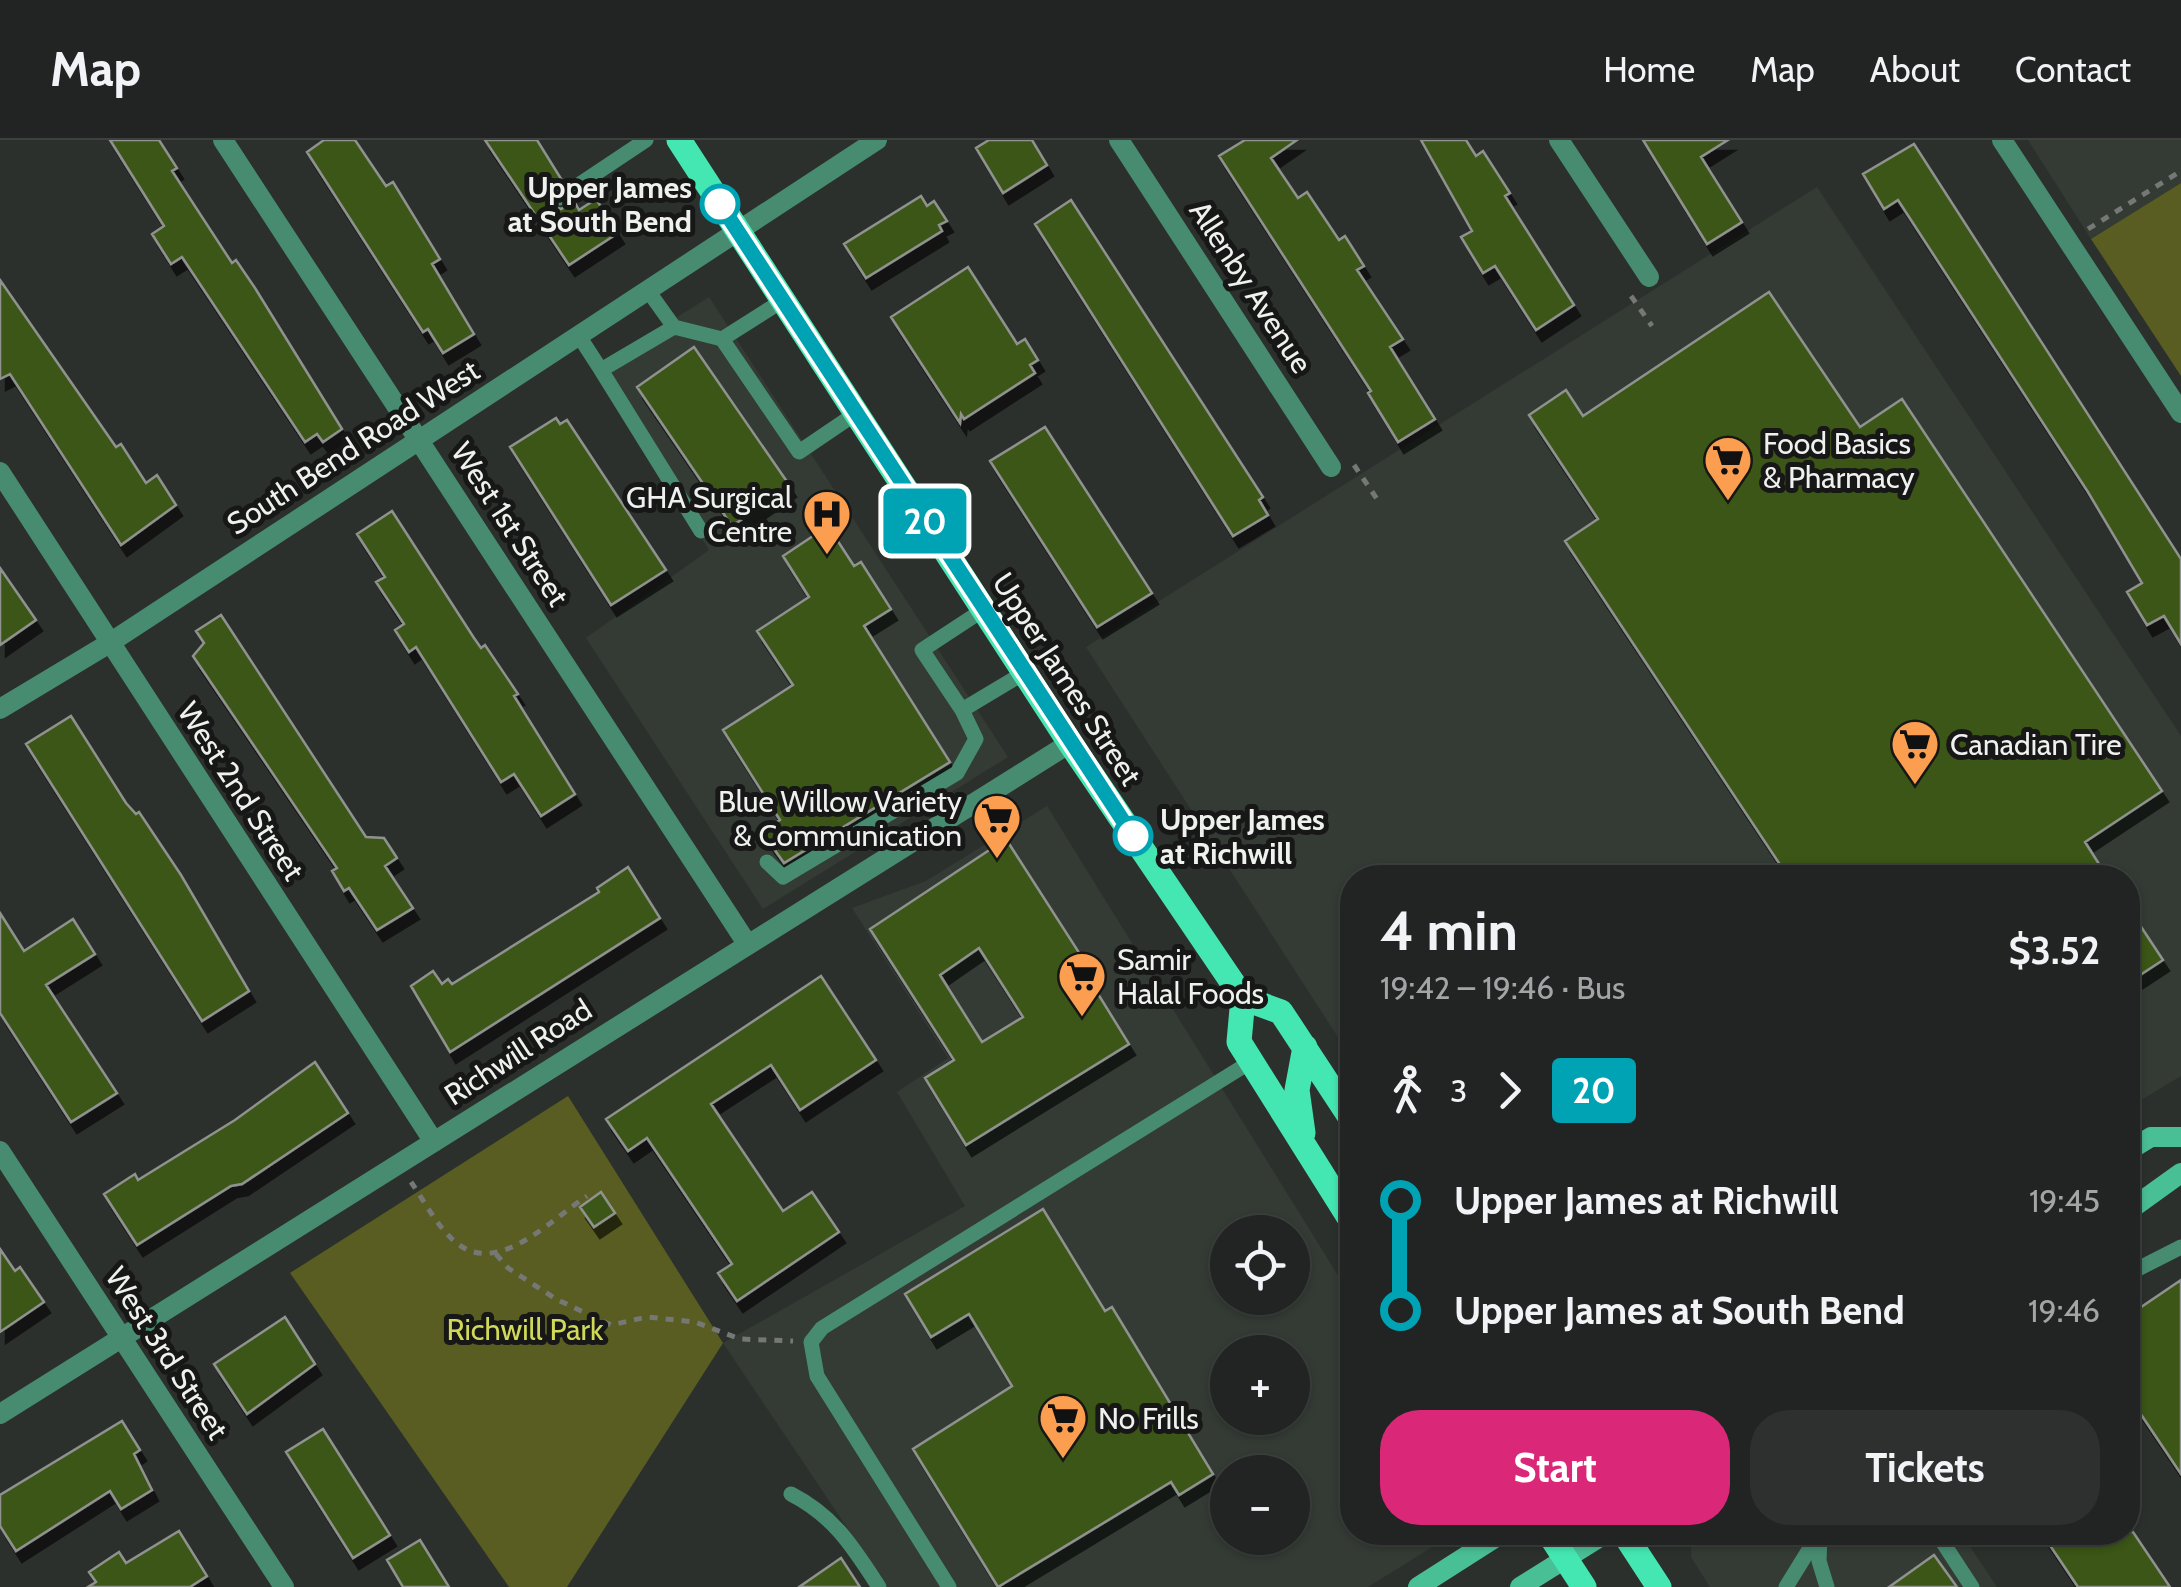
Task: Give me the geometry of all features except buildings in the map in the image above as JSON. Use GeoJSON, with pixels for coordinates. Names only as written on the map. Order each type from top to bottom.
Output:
{"type":"FeatureCollection","features":[{"type":"Feature","properties":{"kind":"main road","name":"Upper James Street"},"geometry":{"type":"LineString","coordinates":[[679,140],[1024,673],[1242,998]]}},
{"type":"Feature","properties":{"kind":"main road"},"geometry":{"type":"LineString","coordinates":[[1340,1102],[1281,1012],[1242,998],[1239,1042],[1340,1202]]}},
{"type":"Feature","properties":{"kind":"main road"},"geometry":{"type":"LineString","coordinates":[[1304,1143],[1297,1090],[1305,1048]]}},
{"type":"Feature","properties":{"kind":"main road"},"geometry":{"type":"LineString","coordinates":[[2140,1143],[2151,1136],[2181,1137]]}},
{"type":"Feature","properties":{"kind":"main road"},"geometry":{"type":"LineString","coordinates":[[2140,1202],[2181,1173]]}},
{"type":"Feature","properties":{"kind":"main road"},"geometry":{"type":"LineString","coordinates":[[1418,1587],[1484,1545]]}},
{"type":"Feature","properties":{"kind":"main road"},"geometry":{"type":"LineString","coordinates":[[1557,1545],[1584,1587]]}},
{"type":"Feature","properties":{"kind":"main road"},"geometry":{"type":"LineString","coordinates":[[1520,1587],[1588,1545]]}},
{"type":"Feature","properties":{"kind":"main road"},"geometry":{"type":"LineString","coordinates":[[1631,1545],[1658,1587]]}},
{"type":"Feature","properties":{"kind":"street","name":"West 1st Street"},"geometry":{"type":"LineString","coordinates":[[223,140],[746,942]]}},
{"type":"Feature","properties":{"kind":"street","name":"South Bend Road West"},"geometry":{"type":"LineString","coordinates":[[0,710],[649,292],[876,140]]}},
{"type":"Feature","properties":{"kind":"street","name":"Allenby Avenue"},"geometry":{"type":"LineString","coordinates":[[1119,140],[1332,466]]}},
{"type":"Feature","properties":{"kind":"street"},"geometry":{"type":"LineString","coordinates":[[1558,140],[1649,277]]}},
{"type":"Feature","properties":{"kind":"street"},"geometry":{"type":"LineString","coordinates":[[2002,140],[2181,413]]}},
{"type":"Feature","properties":{"kind":"street","name":"West 2nd Street"},"geometry":{"type":"LineString","coordinates":[[0,472],[434,1142]]}},
{"type":"Feature","properties":{"kind":"street","name":"Richwill Road"},"geometry":{"type":"LineString","coordinates":[[0,1414],[746,942],[1070,743]]}},
{"type":"Feature","properties":{"kind":"street","name":"West 3rd Street"},"geometry":{"type":"LineString","coordinates":[[0,1152],[284,1587]]}},
{"type":"Feature","properties":{"kind":"lane"},"geometry":{"type":"LineString","coordinates":[[558,198],[646,140]]}},
{"type":"Feature","properties":{"kind":"lane"},"geometry":{"type":"LineString","coordinates":[[649,292],[674,326],[722,339],[799,452],[855,414]]}},
{"type":"Feature","properties":{"kind":"lane"},"geometry":{"type":"LineString","coordinates":[[722,339],[782,301]]}},
{"type":"Feature","properties":{"kind":"lane"},"geometry":{"type":"LineString","coordinates":[[601,370],[674,326]]}},
{"type":"Feature","properties":{"kind":"lane"},"geometry":{"type":"LineString","coordinates":[[579,336],[701,531]]}},
{"type":"Feature","properties":{"kind":"lane"},"geometry":{"type":"LineString","coordinates":[[767,862],[783,877],[957,773],[976,739],[962,710],[922,650],[983,610]]}},
{"type":"Feature","properties":{"kind":"lane"},"geometry":{"type":"LineString","coordinates":[[962,710],[1024,673]]}},
{"type":"Feature","properties":{"kind":"lane"},"geometry":{"type":"LineString","coordinates":[[949,1587],[817,1376],[811,1342],[822,1328],[1252,1061]]}},
{"type":"Feature","properties":{"kind":"lane"},"geometry":{"type":"LineString","coordinates":[[2140,1268],[2181,1247]]}},
{"type":"Feature","properties":{"kind":"lane"},"geometry":{"type":"LineString","coordinates":[[791,1494],[816,1507],[843,1530],[879,1587]]}},
{"type":"Feature","properties":{"kind":"lane"},"geometry":{"type":"LineString","coordinates":[[1786,1587],[1812,1545]]}},
{"type":"Feature","properties":{"kind":"lane"},"geometry":{"type":"LineString","coordinates":[[1820,1545],[1819,1561],[1828,1587]]}},
{"type":"Feature","properties":{"kind":"lane"},"geometry":{"type":"LineString","coordinates":[[1945,1545],[1972,1587]]}},
{"type":"Feature","properties":{"kind":"path"},"geometry":{"type":"LineString","coordinates":[[2068,241],[2181,171]]}},
{"type":"Feature","properties":{"kind":"path"},"geometry":{"type":"LineString","coordinates":[[1359,470],[1377,499]]}},
{"type":"Feature","properties":{"kind":"path"},"geometry":{"type":"LineString","coordinates":[[398,1164],[456,1243],[482,1255],[496,1254],[586,1196]]}},
{"type":"Feature","properties":{"kind":"path"},"geometry":{"type":"LineString","coordinates":[[496,1254],[508,1268],[556,1299],[611,1325],[648,1317],[695,1322],[740,1339],[811,1342]]}},
{"type":"Feature","properties":{"kind":"shaded area"},"geometry":{"type":"Polygon","coordinates":[[[2028,140],[2181,140],[2181,183],[2091,239],[2028,140]]]}},
{"type":"Feature","properties":{"kind":"shaded area"},"geometry":{"type":"Polygon","coordinates":[[[1817,187],[2181,736],[2181,1076],[2140,1101],[2140,865],[1340,865],[1340,1040],[1086,647],[1817,187]]]}},
{"type":"Feature","properties":{"kind":"shaded area"},"geometry":{"type":"Polygon","coordinates":[[[709,297],[1008,757],[763,909],[586,638],[709,550],[596,368],[709,297]]]}},
{"type":"Feature","properties":{"kind":"shaded area"},"geometry":{"type":"Polygon","coordinates":[[[1047,806],[1301,1215],[1210,1215],[1210,1315],[1310,1315],[1310,1230],[1340,1279],[1340,1545],[1436,1545],[1368,1587],[887,1587],[723,1343],[965,1206],[897,1092],[948,1058],[852,908],[926,881],[1047,806]]]}},
{"type":"Feature","properties":{"kind":"shaded area"},"geometry":{"type":"Polygon","coordinates":[[[1692,1545],[1969,1545],[1997,1587],[1710,1587],[1691,1557],[1692,1545]]]}},
{"type":"Feature","properties":{"kind":"green space"},"geometry":{"type":"Polygon","coordinates":[[[2181,183],[2181,376],[2091,239],[2181,183]]]}},
{"type":"Feature","properties":{"kind":"green space","name":"Richwill Park"},"geometry":{"type":"Polygon","coordinates":[[[568,1096],[723,1343],[567,1587],[509,1587],[290,1273],[568,1096]]]}},
{"type":"Feature","properties":{"kind":"bus line","name":"20"},"geometry":{"type":"LineString","coordinates":[[720,204],[1133,836]]}},
{"type":"Feature","properties":{"kind":"place","name":"Upper James at South Bend"},"geometry":{"type":"Point","coordinates":[720,204]}},
{"type":"Feature","properties":{"kind":"place","name":"Food Basics & Pharmacy"},"geometry":{"type":"Point","coordinates":[1728,502]}},
{"type":"Feature","properties":{"kind":"place","name":"GHA Surgical Centre"},"geometry":{"type":"Point","coordinates":[827,556]}},
{"type":"Feature","properties":{"kind":"place","name":"Canadian Tire"},"geometry":{"type":"Point","coordinates":[1915,786]}},
{"type":"Feature","properties":{"kind":"place","name":"Upper James at Richwill"},"geometry":{"type":"Point","coordinates":[1133,836]}},
{"type":"Feature","properties":{"kind":"place","name":"Blue Willow Variety & Communication"},"geometry":{"type":"Point","coordinates":[997,860]}},
{"type":"Feature","properties":{"kind":"place","name":"Samir Halal Foods"},"geometry":{"type":"Point","coordinates":[1082,1018]}},
{"type":"Feature","properties":{"kind":"place","name":"No Frills"},"geometry":{"type":"Point","coordinates":[1063,1460]}}]}
